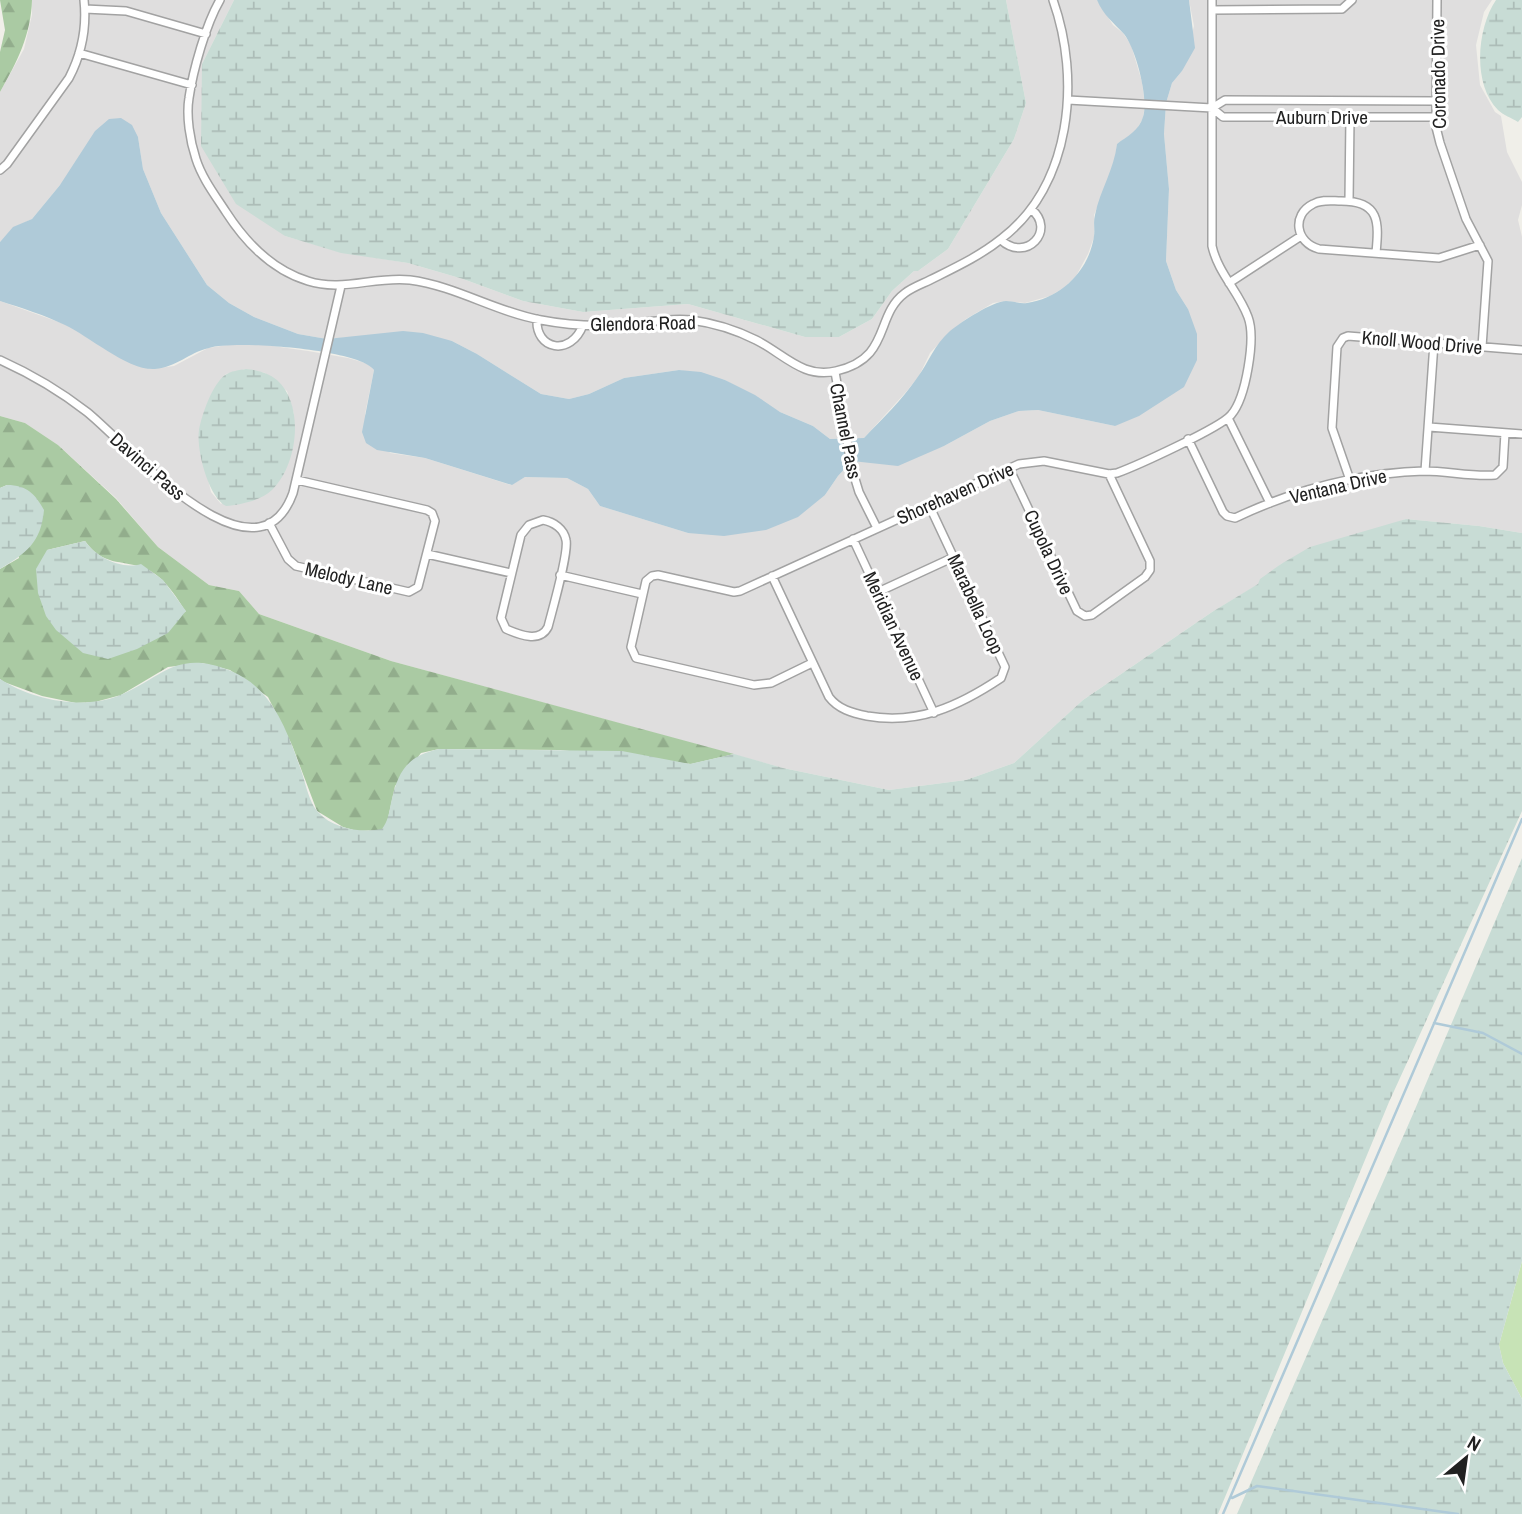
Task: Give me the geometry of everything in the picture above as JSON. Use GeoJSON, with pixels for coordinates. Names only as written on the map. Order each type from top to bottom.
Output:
{"type":"FeatureCollection","features":[{"type":"Feature","properties":{"kind":"street","name":"Glendora Road"},"geometry":{"type":"LineString","coordinates":[[220,0],[206,34],[192,85],[188,117],[195,157],[203,176],[242,237],[290,274],[308,281],[341,286],[384,279],[419,281],[537,319],[583,325],[672,319],[708,323],[752,338],[806,371],[835,372]]}},
{"type":"Feature","properties":{"kind":"street"},"geometry":{"type":"LineString","coordinates":[[835,372],[856,364],[872,351],[883,333],[894,304],[905,293],[1001,240],[1031,209],[1057,156],[1068,100],[1065,43],[1054,0]]}},
{"type":"Feature","properties":{"kind":"street"},"geometry":{"type":"LineString","coordinates":[[1109,474],[1125,470],[1228,418],[1238,403],[1251,353],[1252,337],[1247,316],[1219,266],[1212,246],[1212,0]]}},
{"type":"Feature","properties":{"kind":"street"},"geometry":{"type":"LineString","coordinates":[[1302,0],[1302,9]]}},
{"type":"Feature","properties":{"kind":"street"},"geometry":{"type":"LineString","coordinates":[[1212,10],[1342,9],[1352,0]]}},
{"type":"Feature","properties":{"kind":"street","name":"Coronado Drive"},"geometry":{"type":"LineString","coordinates":[[1437,0],[1435,117],[1440,144],[1462,207],[1488,265],[1482,347]]}},
{"type":"Feature","properties":{"kind":"street"},"geometry":{"type":"LineString","coordinates":[[0,170],[69,78],[79,52],[86,20],[85,4],[126,11],[206,34]]}},
{"type":"Feature","properties":{"kind":"street"},"geometry":{"type":"LineString","coordinates":[[79,52],[192,85]]}},
{"type":"Feature","properties":{"kind":"street","name":"Auburn Drive"},"geometry":{"type":"LineString","coordinates":[[1068,100],[1212,108],[1225,100],[1436,101]]}},
{"type":"Feature","properties":{"kind":"street","name":"Auburn Drive"},"geometry":{"type":"LineString","coordinates":[[1212,108],[1223,117],[1435,117]]}},
{"type":"Feature","properties":{"kind":"street"},"geometry":{"type":"LineString","coordinates":[[1349,201],[1350,117]]}},
{"type":"Feature","properties":{"kind":"street"},"geometry":{"type":"LineString","coordinates":[[1376,253],[1378,229],[1375,216],[1363,204],[1320,201],[1309,206],[1300,220],[1301,236],[1307,244],[1319,249],[1439,258],[1480,245]]}},
{"type":"Feature","properties":{"kind":"street"},"geometry":{"type":"LineString","coordinates":[[1001,240],[1016,249],[1027,247],[1036,240],[1041,224],[1031,209]]}},
{"type":"Feature","properties":{"kind":"street"},"geometry":{"type":"LineString","coordinates":[[1229,283],[1301,236]]}},
{"type":"Feature","properties":{"kind":"street"},"geometry":{"type":"LineString","coordinates":[[269,523],[290,501],[297,480],[341,286]]}},
{"type":"Feature","properties":{"kind":"street"},"geometry":{"type":"LineString","coordinates":[[537,319],[541,337],[555,345],[566,345],[576,340],[583,325]]}},
{"type":"Feature","properties":{"kind":"street","name":"Knoll Wood Drive"},"geometry":{"type":"LineString","coordinates":[[1350,480],[1333,434],[1331,419],[1338,343],[1348,336],[1522,350]]}},
{"type":"Feature","properties":{"kind":"street"},"geometry":{"type":"LineString","coordinates":[[1425,471],[1434,343]]}},
{"type":"Feature","properties":{"kind":"street","name":"Davinci Pass"},"geometry":{"type":"LineString","coordinates":[[0,360],[31,374],[89,414],[155,476],[185,500],[243,527],[269,523]]}},
{"type":"Feature","properties":{"kind":"street","name":"Channel Pass"},"geometry":{"type":"LineString","coordinates":[[835,372],[852,469],[859,492],[877,528]]}},
{"type":"Feature","properties":{"kind":"street"},"geometry":{"type":"LineString","coordinates":[[1228,418],[1270,503]]}},
{"type":"Feature","properties":{"kind":"street"},"geometry":{"type":"LineString","coordinates":[[1429,427],[1522,434]]}},
{"type":"Feature","properties":{"kind":"street","name":"Ventana Drive"},"geometry":{"type":"LineString","coordinates":[[1188,439],[1227,516],[1235,518],[1270,503],[1350,480],[1425,471],[1495,475],[1503,467],[1506,433]]}},
{"type":"Feature","properties":{"kind":"street","name":"Shorehaven Drive"},"geometry":{"type":"LineString","coordinates":[[642,594],[646,581],[654,575],[740,591],[1027,461],[1044,461],[1109,474]]}},
{"type":"Feature","properties":{"kind":"street","name":"Cupola Drive"},"geometry":{"type":"LineString","coordinates":[[1009,468],[1077,611],[1085,616],[1092,615],[1145,577],[1150,570],[1150,561],[1109,474]]}},
{"type":"Feature","properties":{"kind":"street"},"geometry":{"type":"LineString","coordinates":[[297,480],[430,512],[435,521],[427,554],[511,573]]}},
{"type":"Feature","properties":{"kind":"street","name":"Marabella Loop"},"geometry":{"type":"LineString","coordinates":[[772,576],[829,697],[839,707],[880,718],[934,713],[978,693],[1001,678],[1005,671],[1004,663],[929,505]]}},
{"type":"Feature","properties":{"kind":"street"},"geometry":{"type":"LineString","coordinates":[[543,520],[557,526],[566,540],[547,629],[542,635],[536,637],[510,631],[502,625],[501,614],[511,573],[522,532],[533,522],[543,520]]}},
{"type":"Feature","properties":{"kind":"street","name":"Melody Lane"},"geometry":{"type":"LineString","coordinates":[[269,523],[288,559],[296,566],[409,592],[414,591],[421,583],[427,554]]}},
{"type":"Feature","properties":{"kind":"street","name":"Meridian Avenue"},"geometry":{"type":"LineString","coordinates":[[853,539],[934,713]]}},
{"type":"Feature","properties":{"kind":"street"},"geometry":{"type":"LineString","coordinates":[[878,593],[954,557]]}},
{"type":"Feature","properties":{"kind":"street"},"geometry":{"type":"LineString","coordinates":[[560,575],[642,594],[631,647],[634,656],[640,660],[754,685],[771,683],[812,663]]}},
{"type":"Feature","properties":{"kind":"shaded area"},"geometry":{"type":"Polygon","coordinates":[[[32,0],[234,0],[202,64],[285,236],[340,252],[408,263],[523,301],[583,312],[688,304],[805,337],[839,337],[872,319],[892,291],[914,271],[918,271],[948,249],[1014,139],[1026,103],[1006,0],[1097,0],[1113,25],[1131,45],[1142,82],[1145,105],[1143,118],[1136,131],[1117,144],[1115,163],[1094,215],[1094,237],[1076,276],[1050,296],[1025,303],[993,303],[966,319],[930,353],[919,376],[864,438],[830,439],[813,426],[780,412],[725,380],[679,370],[624,378],[589,394],[569,399],[541,394],[452,341],[380,335],[327,339],[298,334],[254,317],[229,303],[207,285],[161,213],[143,169],[138,137],[60,185],[32,219],[13,228],[0,242],[0,92],[24,49],[32,15],[32,0]]]}},
{"type":"Feature","properties":{"kind":"shaded area"},"geometry":{"type":"Polygon","coordinates":[[[1097,0],[1189,0],[1195,48],[1172,83],[1166,103],[1164,134],[1169,189],[1166,261],[1176,290],[1188,309],[1197,334],[1197,360],[1184,387],[1139,416],[1115,426],[1038,410],[1019,411],[990,421],[944,446],[898,466],[852,461],[825,495],[798,517],[766,530],[724,536],[688,533],[600,506],[588,489],[567,478],[525,477],[512,485],[425,458],[377,450],[366,443],[362,432],[374,370],[364,363],[346,357],[296,348],[223,346],[202,350],[163,368],[144,368],[121,359],[65,325],[0,301],[0,242],[13,227],[32,219],[60,185],[95,131],[109,119],[121,118],[132,125],[138,137],[143,169],[161,213],[207,285],[229,303],[254,317],[298,334],[327,339],[403,331],[423,333],[452,341],[541,394],[569,399],[589,394],[624,378],[679,370],[701,372],[755,395],[780,412],[813,426],[830,439],[864,438],[905,394],[950,331],[993,304],[1006,301],[1027,303],[1051,295],[1071,281],[1086,261],[1094,236],[1097,206],[1117,144],[1139,126],[1144,109],[1143,87],[1129,41],[1097,0]]]}},
{"type":"Feature","properties":{"kind":"shaded area"},"geometry":{"type":"Polygon","coordinates":[[[1189,0],[1492,0],[1484,12],[1476,45],[1480,85],[1495,112],[1501,116],[1507,152],[1522,182],[1522,205],[1518,220],[1522,237],[1522,533],[1406,519],[1281,564],[1259,584],[1212,612],[1083,700],[1014,763],[966,780],[889,790],[783,768],[391,661],[259,614],[239,591],[209,585],[158,547],[116,498],[58,445],[25,423],[0,416],[0,301],[67,325],[131,363],[151,369],[174,366],[208,348],[234,344],[308,351],[369,364],[374,370],[365,414],[390,453],[425,458],[511,485],[525,477],[567,478],[588,489],[600,506],[688,533],[825,495],[852,461],[874,462],[944,446],[990,421],[1019,411],[1038,410],[1115,426],[1188,309],[1176,290],[1166,261],[1169,189],[1164,134],[1166,103],[1172,83],[1182,71],[1194,26],[1189,0]],[[246,369],[226,374],[205,411],[199,442],[211,492],[221,504],[294,438],[294,414],[287,391],[265,373],[246,369]]]}},
{"type":"Feature","properties":{"kind":"green space"},"geometry":{"type":"Polygon","coordinates":[[[0,0],[32,0],[29,25],[22,48],[0,92],[0,52],[5,30],[0,0]]]}},
{"type":"Feature","properties":{"kind":"green space"},"geometry":{"type":"Polygon","coordinates":[[[234,0],[1006,0],[1026,103],[1014,139],[948,249],[918,271],[914,271],[892,291],[872,319],[839,337],[805,337],[688,304],[583,312],[523,301],[408,263],[341,253],[285,236],[236,204],[201,146],[202,64],[234,0]]]}},
{"type":"Feature","properties":{"kind":"green space"},"geometry":{"type":"Polygon","coordinates":[[[1496,0],[1522,0],[1522,117],[1518,122],[1500,112],[1490,99],[1481,71],[1481,40],[1496,0]]]}},
{"type":"Feature","properties":{"kind":"green space"},"geometry":{"type":"Polygon","coordinates":[[[246,369],[270,375],[286,391],[292,404],[295,435],[288,466],[272,490],[256,500],[226,506],[214,493],[205,472],[199,449],[199,430],[208,400],[220,380],[225,375],[246,369]]]}},
{"type":"Feature","properties":{"kind":"green space"},"geometry":{"type":"Polygon","coordinates":[[[0,416],[25,423],[58,445],[116,499],[158,547],[209,585],[239,591],[259,614],[391,661],[734,754],[691,764],[560,750],[439,749],[421,753],[395,786],[387,823],[382,830],[357,831],[343,827],[317,811],[292,745],[268,697],[230,670],[202,663],[168,667],[121,695],[95,702],[76,703],[42,696],[0,679],[0,569],[19,558],[7,485],[0,488],[0,416]],[[85,541],[47,550],[186,612],[168,587],[151,571],[106,559],[85,541]]]}},
{"type":"Feature","properties":{"kind":"green space"},"geometry":{"type":"Polygon","coordinates":[[[7,485],[30,492],[44,510],[40,531],[31,546],[0,569],[0,488],[7,485]]]}},
{"type":"Feature","properties":{"kind":"green space"},"geometry":{"type":"Polygon","coordinates":[[[1406,519],[1522,533],[1522,811],[1389,1102],[1218,1514],[0,1514],[0,679],[27,692],[57,701],[89,702],[118,696],[170,668],[183,664],[212,665],[231,671],[258,688],[277,713],[318,812],[339,826],[356,830],[382,829],[401,774],[419,756],[439,749],[622,751],[690,764],[734,754],[783,768],[889,790],[966,780],[1014,763],[1083,700],[1258,584],[1260,579],[1281,564],[1310,547],[1406,519]]]}},
{"type":"Feature","properties":{"kind":"green space"},"geometry":{"type":"Polygon","coordinates":[[[85,541],[110,561],[125,565],[141,564],[163,580],[186,611],[168,633],[137,649],[108,659],[83,653],[56,630],[46,616],[38,593],[36,569],[47,550],[85,541]]]}},
{"type":"Feature","properties":{"kind":"green space"},"geometry":{"type":"Polygon","coordinates":[[[1522,858],[1522,1261],[1499,1345],[1503,1363],[1522,1399],[1522,1514],[1237,1514],[1413,1114],[1522,858]]]}},
{"type":"Feature","properties":{"kind":"green space"},"geometry":{"type":"Polygon","coordinates":[[[1522,1261],[1522,1399],[1503,1363],[1499,1345],[1522,1261]]]}},
{"type":"Feature","properties":{"kind":"waterway"},"geometry":{"type":"LineString","coordinates":[[1223,1514],[1522,819]]}},
{"type":"Feature","properties":{"kind":"waterway"},"geometry":{"type":"LineString","coordinates":[[1434,1023],[1483,1033],[1522,1054]]}},
{"type":"Feature","properties":{"kind":"waterway"},"geometry":{"type":"LineString","coordinates":[[1232,1498],[1257,1486],[1458,1514]]}}]}
